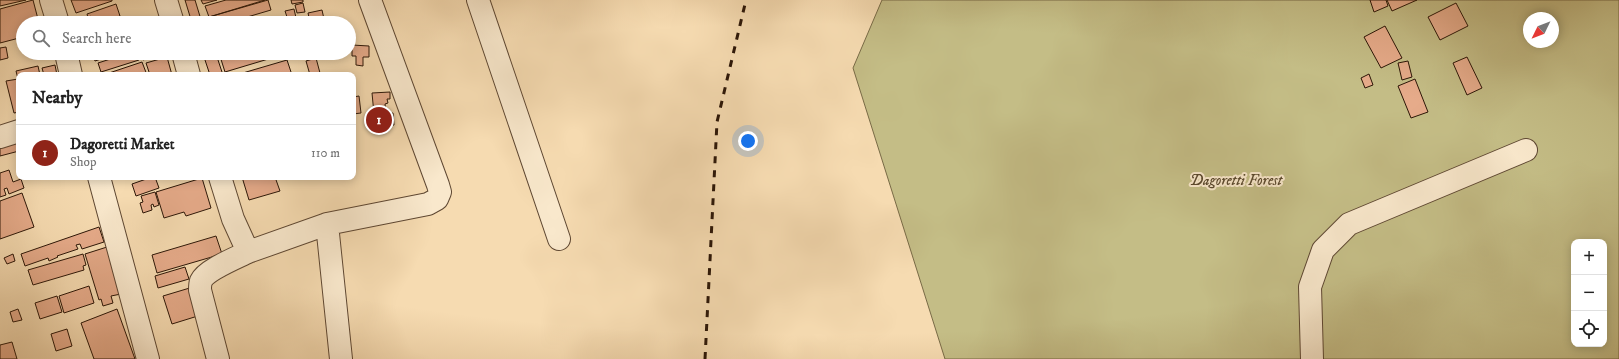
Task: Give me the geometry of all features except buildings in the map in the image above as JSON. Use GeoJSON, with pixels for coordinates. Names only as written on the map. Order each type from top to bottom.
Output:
{"type":"FeatureCollection","features":[{"type":"Feature","properties":{"kind":"street"},"geometry":{"type":"LineString","coordinates":[[52,0],[56,16]]}},
{"type":"Feature","properties":{"kind":"street"},"geometry":{"type":"LineString","coordinates":[[166,0],[172,16]]}},
{"type":"Feature","properties":{"kind":"street"},"geometry":{"type":"LineString","coordinates":[[218,359],[200,290],[200,282],[211,271],[248,252],[327,224],[428,204],[435,201],[439,196],[438,185],[370,0]]}},
{"type":"Feature","properties":{"kind":"street"},"geometry":{"type":"LineString","coordinates":[[478,0],[559,239]]}},
{"type":"Feature","properties":{"kind":"street"},"geometry":{"type":"LineString","coordinates":[[68,60],[70,72]]}},
{"type":"Feature","properties":{"kind":"street"},"geometry":{"type":"LineString","coordinates":[[185,60],[188,72]]}},
{"type":"Feature","properties":{"kind":"street"},"geometry":{"type":"LineString","coordinates":[[0,137],[16,132]]}},
{"type":"Feature","properties":{"kind":"street"},"geometry":{"type":"LineString","coordinates":[[1312,359],[1310,287],[1323,250],[1349,224],[1526,150]]}},
{"type":"Feature","properties":{"kind":"street"},"geometry":{"type":"LineString","coordinates":[[100,180],[148,359]]}},
{"type":"Feature","properties":{"kind":"street"},"geometry":{"type":"LineString","coordinates":[[221,180],[233,219],[248,252]]}},
{"type":"Feature","properties":{"kind":"street"},"geometry":{"type":"LineString","coordinates":[[327,224],[341,359]]}},
{"type":"Feature","properties":{"kind":"green space","name":"Dagoretti Forest"},"geometry":{"type":"Polygon","coordinates":[[[882,0],[1619,0],[1619,359],[945,359],[853,68],[882,0]]]}},
{"type":"Feature","properties":{"kind":"railway"},"geometry":{"type":"LineString","coordinates":[[705,359],[717,122],[746,0]]}},
{"type":"Feature","properties":{"kind":"place","name":"Dagoretti Market"},"geometry":{"type":"Point","coordinates":[379,120]}}]}
